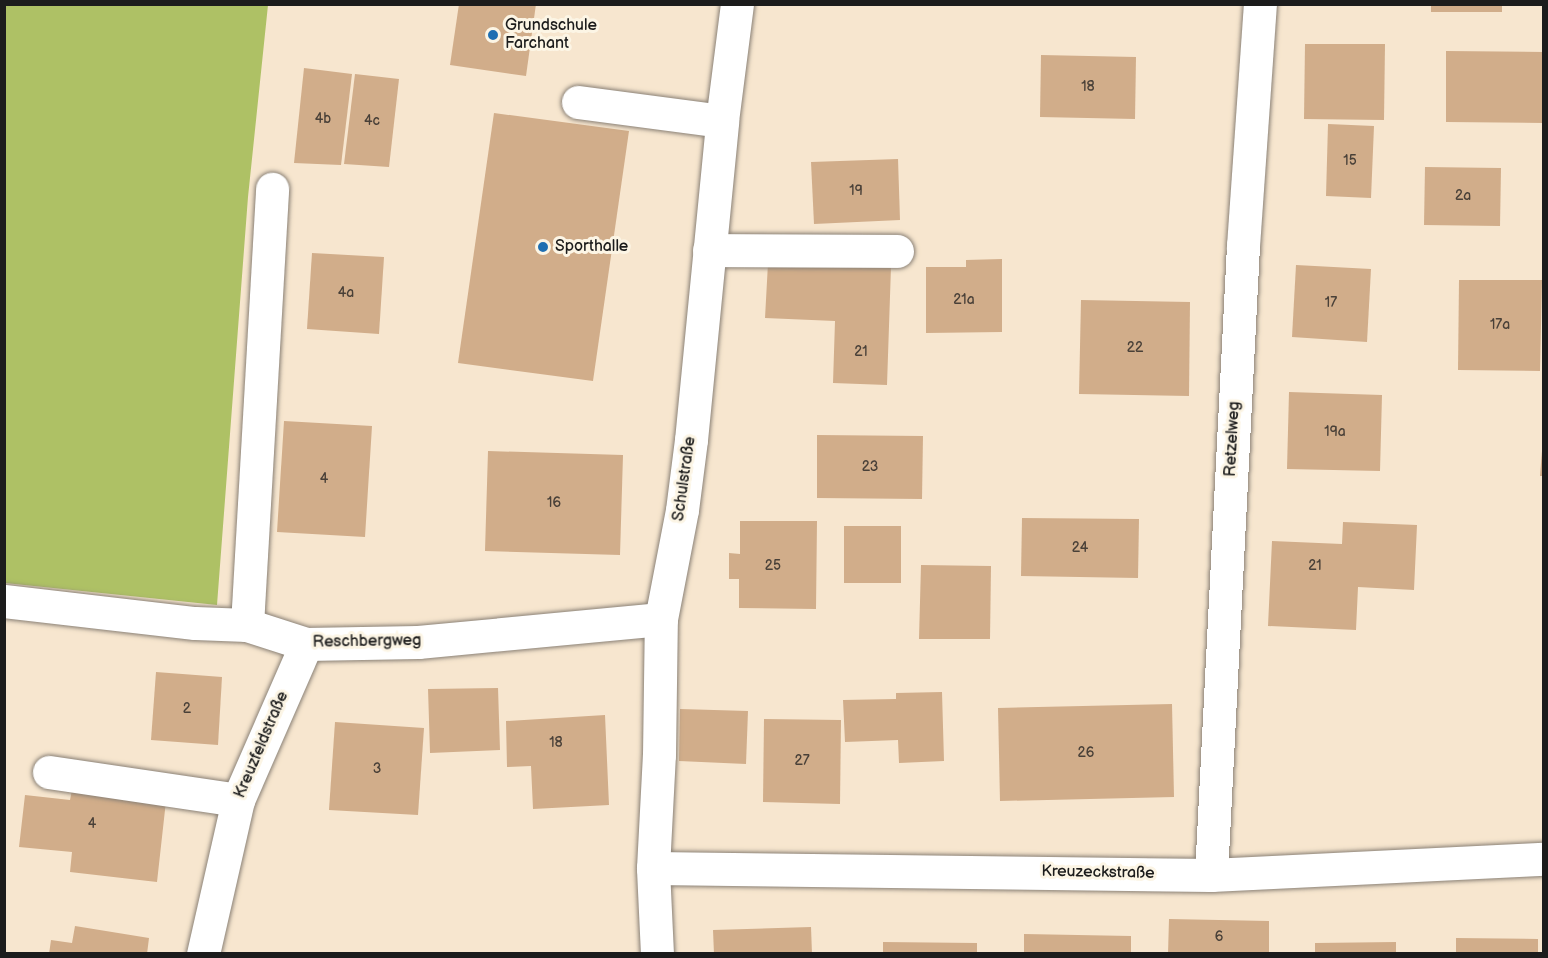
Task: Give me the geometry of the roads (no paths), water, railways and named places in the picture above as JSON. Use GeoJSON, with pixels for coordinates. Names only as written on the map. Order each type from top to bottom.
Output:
{"type":"FeatureCollection","features":[{"type":"Feature","properties":{"kind":"street","name":"Schulstraße"},"geometry":{"type":"LineString","coordinates":[[657,954],[653,868],[660,755],[661,619],[682,510],[691,440],[722,121],[737,4]]}},
{"type":"Feature","properties":{"kind":"street","name":"Retzelweg"},"geometry":{"type":"LineString","coordinates":[[1211,874],[1242,255],[1260,4]]}},
{"type":"Feature","properties":{"kind":"street"},"geometry":{"type":"LineString","coordinates":[[579,102],[722,121]]}},
{"type":"Feature","properties":{"kind":"street"},"geometry":{"type":"LineString","coordinates":[[247,625],[272,189]]}},
{"type":"Feature","properties":{"kind":"street"},"geometry":{"type":"LineString","coordinates":[[709,250],[897,251]]}},
{"type":"Feature","properties":{"kind":"street","name":"Reschbergweg"},"geometry":{"type":"LineString","coordinates":[[4,601],[195,623],[247,625],[306,644],[418,642],[661,619]]}},
{"type":"Feature","properties":{"kind":"street","name":"Kreuzfeldstraße"},"geometry":{"type":"LineString","coordinates":[[203,954],[238,800],[306,644]]}},
{"type":"Feature","properties":{"kind":"street"},"geometry":{"type":"LineString","coordinates":[[49,772],[238,800]]}},
{"type":"Feature","properties":{"kind":"street","name":"Kreuzeckstraße"},"geometry":{"type":"LineString","coordinates":[[653,868],[1211,874],[1544,859]]}},
{"type":"Feature","properties":{"kind":"place","name":"Grundschule Farchant"},"geometry":{"type":"Point","coordinates":[493,35]}},
{"type":"Feature","properties":{"kind":"place","name":"Sporthalle"},"geometry":{"type":"Point","coordinates":[543,247]}}]}
